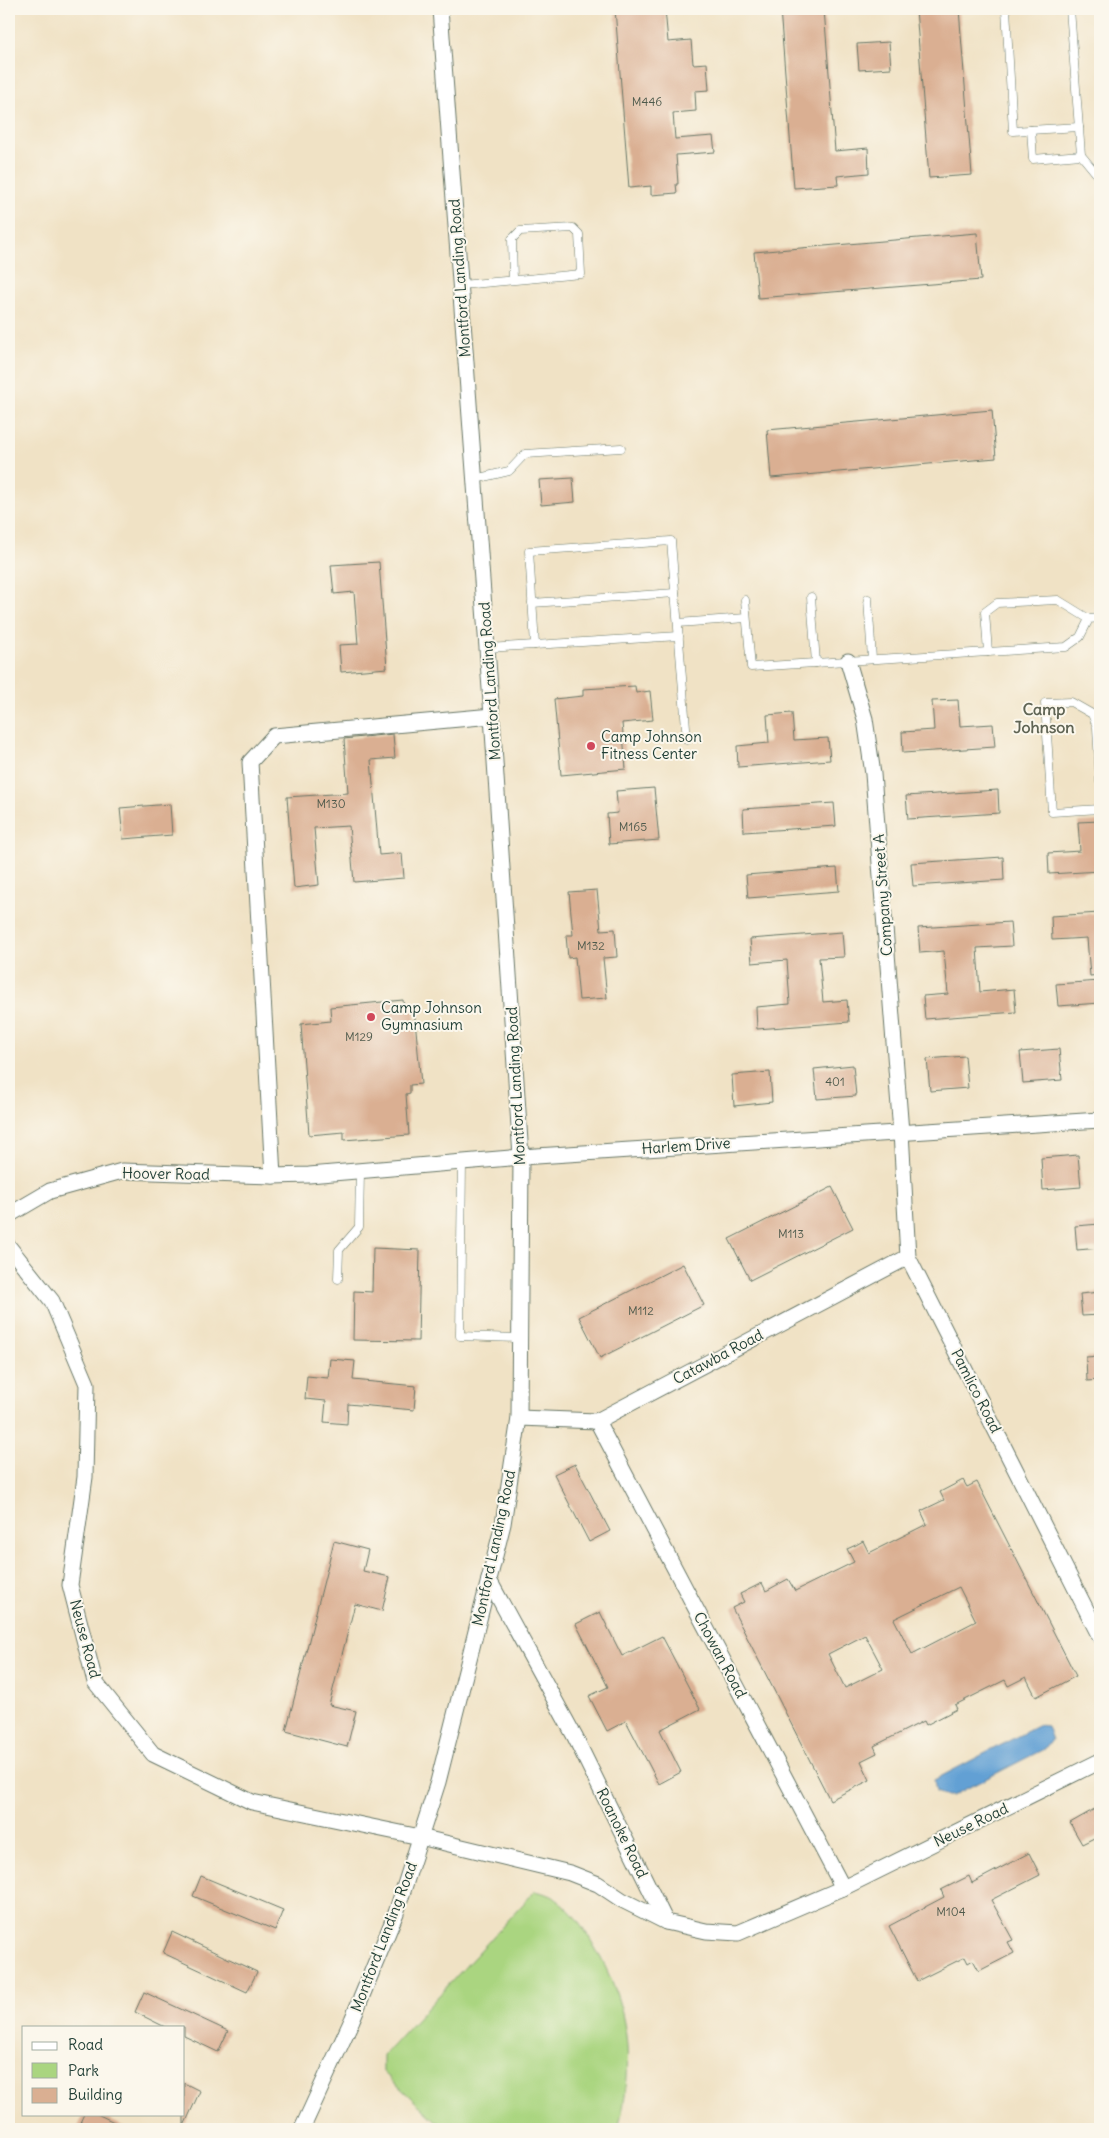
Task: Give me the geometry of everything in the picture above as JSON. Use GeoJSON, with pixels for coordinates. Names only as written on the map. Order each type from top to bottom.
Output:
{"type":"FeatureCollection","features":[{"type":"Feature","properties":{"kind":"street","name":"Montford Landing Road"},"geometry":{"type":"LineString","coordinates":[[302,2129],[352,2020],[396,1913],[438,1782],[503,1524],[519,1418],[521,1157],[492,716],[440,9]]}},
{"type":"Feature","properties":{"kind":"street","name":"Company Street A"},"geometry":{"type":"LineString","coordinates":[[848,661],[865,719],[873,774],[901,1132]]}},
{"type":"Feature","properties":{"kind":"street"},"geometry":{"type":"LineString","coordinates":[[273,1176],[250,762],[274,736],[492,716]]}},
{"type":"Feature","properties":{"kind":"street","name":"Harlem Drive"},"geometry":{"type":"LineString","coordinates":[[273,1176],[360,1171],[521,1157],[1100,1120]]}},
{"type":"Feature","properties":{"kind":"street","name":"Pamlico Road"},"geometry":{"type":"LineString","coordinates":[[901,1132],[908,1257],[1100,1637]]}},
{"type":"Feature","properties":{"kind":"street","name":"Hoover Road"},"geometry":{"type":"LineString","coordinates":[[9,1215],[50,1191],[122,1172],[273,1176]]}},
{"type":"Feature","properties":{"kind":"street","name":"Neuse Road"},"geometry":{"type":"LineString","coordinates":[[9,1248],[52,1301],[87,1384],[85,1477],[70,1584],[95,1682],[153,1754],[252,1802],[420,1837],[570,1873],[598,1884],[622,1900],[666,1922]]}},
{"type":"Feature","properties":{"kind":"street","name":"Catawba Road"},"geometry":{"type":"LineString","coordinates":[[597,1421],[908,1257]]}},
{"type":"Feature","properties":{"kind":"street"},"geometry":{"type":"LineString","coordinates":[[519,1418],[597,1421]]}},
{"type":"Feature","properties":{"kind":"street","name":"Chowan Road"},"geometry":{"type":"LineString","coordinates":[[597,1421],[843,1888]]}},
{"type":"Feature","properties":{"kind":"street","name":"Roanoke Road"},"geometry":{"type":"LineString","coordinates":[[488,1580],[575,1737],[666,1922]]}},
{"type":"Feature","properties":{"kind":"street","name":"Neuse Road"},"geometry":{"type":"LineString","coordinates":[[843,1888],[1100,1761]]}},
{"type":"Feature","properties":{"kind":"street"},"geometry":{"type":"LineString","coordinates":[[666,1922],[706,1931],[738,1933],[843,1888]]}},
{"type":"Feature","properties":{"kind":"lane"},"geometry":{"type":"LineString","coordinates":[[1006,9],[1014,132],[1079,127]]}},
{"type":"Feature","properties":{"kind":"lane"},"geometry":{"type":"LineString","coordinates":[[1070,9],[1081,155],[1100,178]]}},
{"type":"Feature","properties":{"kind":"lane"},"geometry":{"type":"LineString","coordinates":[[1031,130],[1033,159],[1081,155]]}},
{"type":"Feature","properties":{"kind":"lane"},"geometry":{"type":"LineString","coordinates":[[461,285],[581,274],[579,234],[573,228],[520,231],[512,239],[513,280]]}},
{"type":"Feature","properties":{"kind":"lane"},"geometry":{"type":"LineString","coordinates":[[475,479],[510,471],[525,454],[621,448]]}},
{"type":"Feature","properties":{"kind":"lane"},"geometry":{"type":"LineString","coordinates":[[535,645],[529,551],[671,541],[688,740]]}},
{"type":"Feature","properties":{"kind":"lane"},"geometry":{"type":"LineString","coordinates":[[532,603],[675,593]]}},
{"type":"Feature","properties":{"kind":"lane"},"geometry":{"type":"LineString","coordinates":[[812,597],[816,663]]}},
{"type":"Feature","properties":{"kind":"lane"},"geometry":{"type":"LineString","coordinates":[[868,599],[872,660]]}},
{"type":"Feature","properties":{"kind":"lane"},"geometry":{"type":"LineString","coordinates":[[745,600],[751,667],[1066,648],[1080,637],[1089,619]]}},
{"type":"Feature","properties":{"kind":"lane"},"geometry":{"type":"LineString","coordinates":[[988,652],[985,612],[997,603],[1058,600],[1089,619],[1100,618]]}},
{"type":"Feature","properties":{"kind":"lane"},"geometry":{"type":"LineString","coordinates":[[678,623],[746,618]]}},
{"type":"Feature","properties":{"kind":"lane"},"geometry":{"type":"LineString","coordinates":[[487,648],[679,636]]}},
{"type":"Feature","properties":{"kind":"lane"},"geometry":{"type":"LineString","coordinates":[[1100,782],[1098,727],[1092,714],[1071,702],[1045,703],[1052,812],[1100,809]]}},
{"type":"Feature","properties":{"kind":"lane"},"geometry":{"type":"LineString","coordinates":[[462,1162],[460,1336],[519,1338]]}},
{"type":"Feature","properties":{"kind":"lane"},"geometry":{"type":"LineString","coordinates":[[338,1278],[339,1250],[359,1226],[360,1171]]}},
{"type":"Feature","properties":{"kind":"green space"},"geometry":{"type":"Polygon","coordinates":[[[535,1891],[554,1897],[578,1920],[606,1968],[615,1990],[622,2012],[628,2058],[624,2105],[618,2129],[445,2129],[383,2072],[383,2056],[535,1891]]]}},
{"type":"Feature","properties":{"kind":"water"},"geometry":{"type":"Polygon","coordinates":[[[1039,1725],[1047,1726],[1052,1740],[1046,1748],[952,1796],[936,1792],[934,1780],[1039,1725]]]}},
{"type":"Feature","properties":{"kind":"building"},"geometry":{"type":"Polygon","coordinates":[[[615,9],[665,9],[668,42],[691,40],[693,64],[707,63],[709,90],[695,91],[696,111],[673,113],[675,139],[713,136],[715,152],[676,155],[677,193],[651,195],[651,186],[629,188],[615,9]]]}},
{"type":"Feature","properties":{"kind":"building"},"geometry":{"type":"Polygon","coordinates":[[[780,9],[824,9],[835,151],[868,148],[869,173],[837,176],[838,185],[794,188],[780,9]]]}},
{"type":"Feature","properties":{"kind":"building"},"geometry":{"type":"Polygon","coordinates":[[[916,9],[959,9],[972,175],[929,178],[916,9]]]}},
{"type":"Feature","properties":{"kind":"building"},"geometry":{"type":"Polygon","coordinates":[[[889,42],[891,68],[859,70],[857,44],[889,42]]]}},
{"type":"Feature","properties":{"kind":"building"},"geometry":{"type":"Polygon","coordinates":[[[977,233],[981,280],[758,298],[754,252],[977,233]]]}},
{"type":"Feature","properties":{"kind":"building"},"geometry":{"type":"Polygon","coordinates":[[[992,410],[996,458],[771,478],[767,430],[992,410]]]}},
{"type":"Feature","properties":{"kind":"building"},"geometry":{"type":"Polygon","coordinates":[[[573,478],[575,502],[541,505],[539,480],[573,478]]]}},
{"type":"Feature","properties":{"kind":"building"},"geometry":{"type":"Polygon","coordinates":[[[379,562],[387,668],[341,672],[339,645],[358,644],[354,592],[334,594],[331,565],[379,562]]]}},
{"type":"Feature","properties":{"kind":"building","name":"Camp Johnson Fitness Center"},"geometry":{"type":"Polygon","coordinates":[[[635,686],[636,693],[650,691],[653,720],[622,723],[626,769],[561,775],[554,699],[583,696],[583,689],[635,686]]]}},
{"type":"Feature","properties":{"kind":"building"},"geometry":{"type":"Polygon","coordinates":[[[958,700],[960,726],[993,724],[995,747],[903,753],[902,732],[934,730],[932,701],[958,700]]]}},
{"type":"Feature","properties":{"kind":"building"},"geometry":{"type":"Polygon","coordinates":[[[792,713],[794,740],[828,738],[830,760],[738,767],[737,746],[769,743],[767,715],[792,713]]]}},
{"type":"Feature","properties":{"kind":"building"},"geometry":{"type":"Polygon","coordinates":[[[393,734],[395,758],[371,760],[379,855],[402,853],[404,878],[354,882],[349,826],[314,828],[319,885],[294,888],[287,797],[348,793],[344,739],[393,734]]]}},
{"type":"Feature","properties":{"kind":"building"},"geometry":{"type":"Polygon","coordinates":[[[654,788],[659,840],[609,844],[607,814],[618,813],[616,791],[654,788]]]}},
{"type":"Feature","properties":{"kind":"building"},"geometry":{"type":"Polygon","coordinates":[[[998,790],[999,813],[908,819],[906,796],[998,790]]]}},
{"type":"Feature","properties":{"kind":"building"},"geometry":{"type":"Polygon","coordinates":[[[834,803],[836,826],[744,832],[743,809],[834,803]]]}},
{"type":"Feature","properties":{"kind":"building"},"geometry":{"type":"Polygon","coordinates":[[[170,804],[172,835],[123,839],[120,808],[170,804]]]}},
{"type":"Feature","properties":{"kind":"building"},"geometry":{"type":"Polygon","coordinates":[[[1100,821],[1100,871],[1049,874],[1048,853],[1080,851],[1078,822],[1100,821]]]}},
{"type":"Feature","properties":{"kind":"building"},"geometry":{"type":"Polygon","coordinates":[[[1003,857],[1004,880],[913,886],[911,863],[1003,857]]]}},
{"type":"Feature","properties":{"kind":"building"},"geometry":{"type":"Polygon","coordinates":[[[837,868],[839,891],[748,898],[746,875],[837,868]]]}},
{"type":"Feature","properties":{"kind":"building"},"geometry":{"type":"Polygon","coordinates":[[[597,890],[601,930],[615,929],[617,957],[603,958],[607,998],[579,1000],[575,957],[568,958],[566,935],[573,935],[569,892],[597,890]]]}},
{"type":"Feature","properties":{"kind":"building"},"geometry":{"type":"Polygon","coordinates":[[[1100,913],[1100,975],[1090,976],[1087,938],[1052,940],[1051,916],[1100,913]]]}},
{"type":"Feature","properties":{"kind":"building"},"geometry":{"type":"Polygon","coordinates":[[[1010,922],[1012,946],[977,948],[980,992],[1014,989],[1016,1012],[925,1019],[923,996],[948,994],[944,951],[920,953],[918,928],[1010,922]]]}},
{"type":"Feature","properties":{"kind":"building"},"geometry":{"type":"Polygon","coordinates":[[[842,932],[844,957],[819,958],[823,1002],[847,1000],[849,1022],[757,1029],[756,1007],[790,1004],[787,960],[752,963],[750,939],[842,932]]]}},
{"type":"Feature","properties":{"kind":"building"},"geometry":{"type":"Polygon","coordinates":[[[1100,981],[1100,1003],[1058,1006],[1056,984],[1100,981]]]}},
{"type":"Feature","properties":{"kind":"building"},"geometry":{"type":"Polygon","coordinates":[[[403,1000],[404,1009],[414,1008],[421,1084],[410,1085],[410,1093],[406,1094],[409,1135],[344,1140],[344,1132],[309,1135],[301,1024],[331,1021],[330,1007],[403,1000]]]}},
{"type":"Feature","properties":{"kind":"building"},"geometry":{"type":"Polygon","coordinates":[[[1059,1049],[1062,1080],[1023,1083],[1020,1052],[1059,1049]]]}},
{"type":"Feature","properties":{"kind":"building"},"geometry":{"type":"Polygon","coordinates":[[[965,1056],[968,1088],[930,1091],[927,1059],[965,1056]]]}},
{"type":"Feature","properties":{"kind":"building"},"geometry":{"type":"Polygon","coordinates":[[[853,1065],[856,1096],[817,1099],[814,1069],[853,1065]]]}},
{"type":"Feature","properties":{"kind":"building"},"geometry":{"type":"Polygon","coordinates":[[[770,1072],[772,1102],[734,1106],[732,1075],[770,1072]]]}},
{"type":"Feature","properties":{"kind":"building"},"geometry":{"type":"Polygon","coordinates":[[[1078,1155],[1081,1187],[1043,1190],[1041,1158],[1078,1155]]]}},
{"type":"Feature","properties":{"kind":"building"},"geometry":{"type":"Polygon","coordinates":[[[832,1187],[853,1228],[750,1280],[729,1239],[832,1187]]]}},
{"type":"Feature","properties":{"kind":"building"},"geometry":{"type":"Polygon","coordinates":[[[1100,1224],[1100,1248],[1077,1250],[1075,1226],[1100,1224]]]}},
{"type":"Feature","properties":{"kind":"building"},"geometry":{"type":"Polygon","coordinates":[[[373,1248],[420,1250],[418,1341],[353,1340],[354,1291],[372,1292],[373,1248]]]}},
{"type":"Feature","properties":{"kind":"building"},"geometry":{"type":"Polygon","coordinates":[[[683,1264],[704,1305],[600,1358],[579,1317],[683,1264]]]}},
{"type":"Feature","properties":{"kind":"building"},"geometry":{"type":"Polygon","coordinates":[[[1100,1292],[1100,1315],[1082,1316],[1080,1294],[1100,1292]]]}},
{"type":"Feature","properties":{"kind":"building"},"geometry":{"type":"Polygon","coordinates":[[[1100,1356],[1100,1380],[1087,1381],[1086,1357],[1100,1356]]]}},
{"type":"Feature","properties":{"kind":"building"},"geometry":{"type":"Polygon","coordinates":[[[330,1359],[355,1361],[353,1380],[416,1386],[414,1410],[348,1404],[347,1424],[324,1422],[326,1401],[305,1399],[307,1376],[328,1378],[330,1359]]]}},
{"type":"Feature","properties":{"kind":"building"},"geometry":{"type":"Polygon","coordinates":[[[575,1464],[610,1531],[589,1542],[554,1474],[575,1464]]]}},
{"type":"Feature","properties":{"kind":"building"},"geometry":{"type":"Polygon","coordinates":[[[963,1480],[967,1487],[977,1482],[1076,1676],[1036,1697],[1026,1677],[1008,1686],[1005,1680],[955,1705],[957,1709],[926,1725],[924,1721],[874,1746],[877,1753],[861,1761],[870,1780],[830,1800],[732,1608],[744,1602],[740,1594],[762,1583],[766,1591],[788,1579],[795,1591],[854,1562],[847,1549],[863,1541],[869,1553],[927,1524],[921,1511],[944,1500],[940,1492],[963,1480]],[[959,1587],[894,1619],[912,1654],[976,1621],[959,1587]],[[865,1635],[828,1654],[845,1688],[883,1669],[865,1635]]]}},
{"type":"Feature","properties":{"kind":"building"},"geometry":{"type":"Polygon","coordinates":[[[334,1541],[368,1550],[363,1571],[390,1577],[382,1611],[355,1604],[329,1705],[356,1711],[347,1747],[286,1731],[334,1541]]]}},
{"type":"Feature","properties":{"kind":"building"},"geometry":{"type":"Polygon","coordinates":[[[600,1612],[622,1656],[662,1636],[700,1709],[660,1730],[681,1772],[659,1784],[626,1721],[607,1731],[589,1696],[608,1687],[576,1624],[600,1612]]]}},
{"type":"Feature","properties":{"kind":"building"},"geometry":{"type":"Polygon","coordinates":[[[1100,1806],[1100,1835],[1082,1844],[1070,1823],[1100,1806]]]}},
{"type":"Feature","properties":{"kind":"building"},"geometry":{"type":"Polygon","coordinates":[[[1029,1853],[1040,1875],[991,1900],[1013,1940],[1008,1942],[1014,1953],[979,1971],[973,1960],[968,1963],[965,1957],[917,1981],[889,1926],[944,1897],[941,1890],[969,1876],[972,1883],[1029,1853]]]}},
{"type":"Feature","properties":{"kind":"building"},"geometry":{"type":"Polygon","coordinates":[[[201,1876],[283,1910],[275,1930],[193,1896],[201,1876]]]}},
{"type":"Feature","properties":{"kind":"building"},"geometry":{"type":"Polygon","coordinates":[[[172,1932],[257,1972],[247,1992],[163,1953],[172,1932]]]}},
{"type":"Feature","properties":{"kind":"building"},"geometry":{"type":"Polygon","coordinates":[[[144,1992],[228,2031],[218,2052],[185,2036],[185,2026],[163,2026],[135,2012],[144,1992]]]}},
{"type":"Feature","properties":{"kind":"building"},"geometry":{"type":"Polygon","coordinates":[[[185,2084],[200,2091],[184,2126],[185,2116],[185,2084]]]}},
{"type":"Feature","properties":{"kind":"building"},"geometry":{"type":"Polygon","coordinates":[[[83,2116],[101,2116],[129,2129],[77,2129],[83,2116]]]}},
{"type":"Feature","properties":{"kind":"place","name":"Camp Johnson Fitness Center"},"geometry":{"type":"Point","coordinates":[591,746]}},
{"type":"Feature","properties":{"kind":"place","name":"Camp Johnson Gymnasium"},"geometry":{"type":"Point","coordinates":[371,1017]}},
{"type":"Feature","properties":{"kind":"district","name":"Camp Johnson"},"geometry":{"type":"Point","coordinates":[1044,718]}}]}
